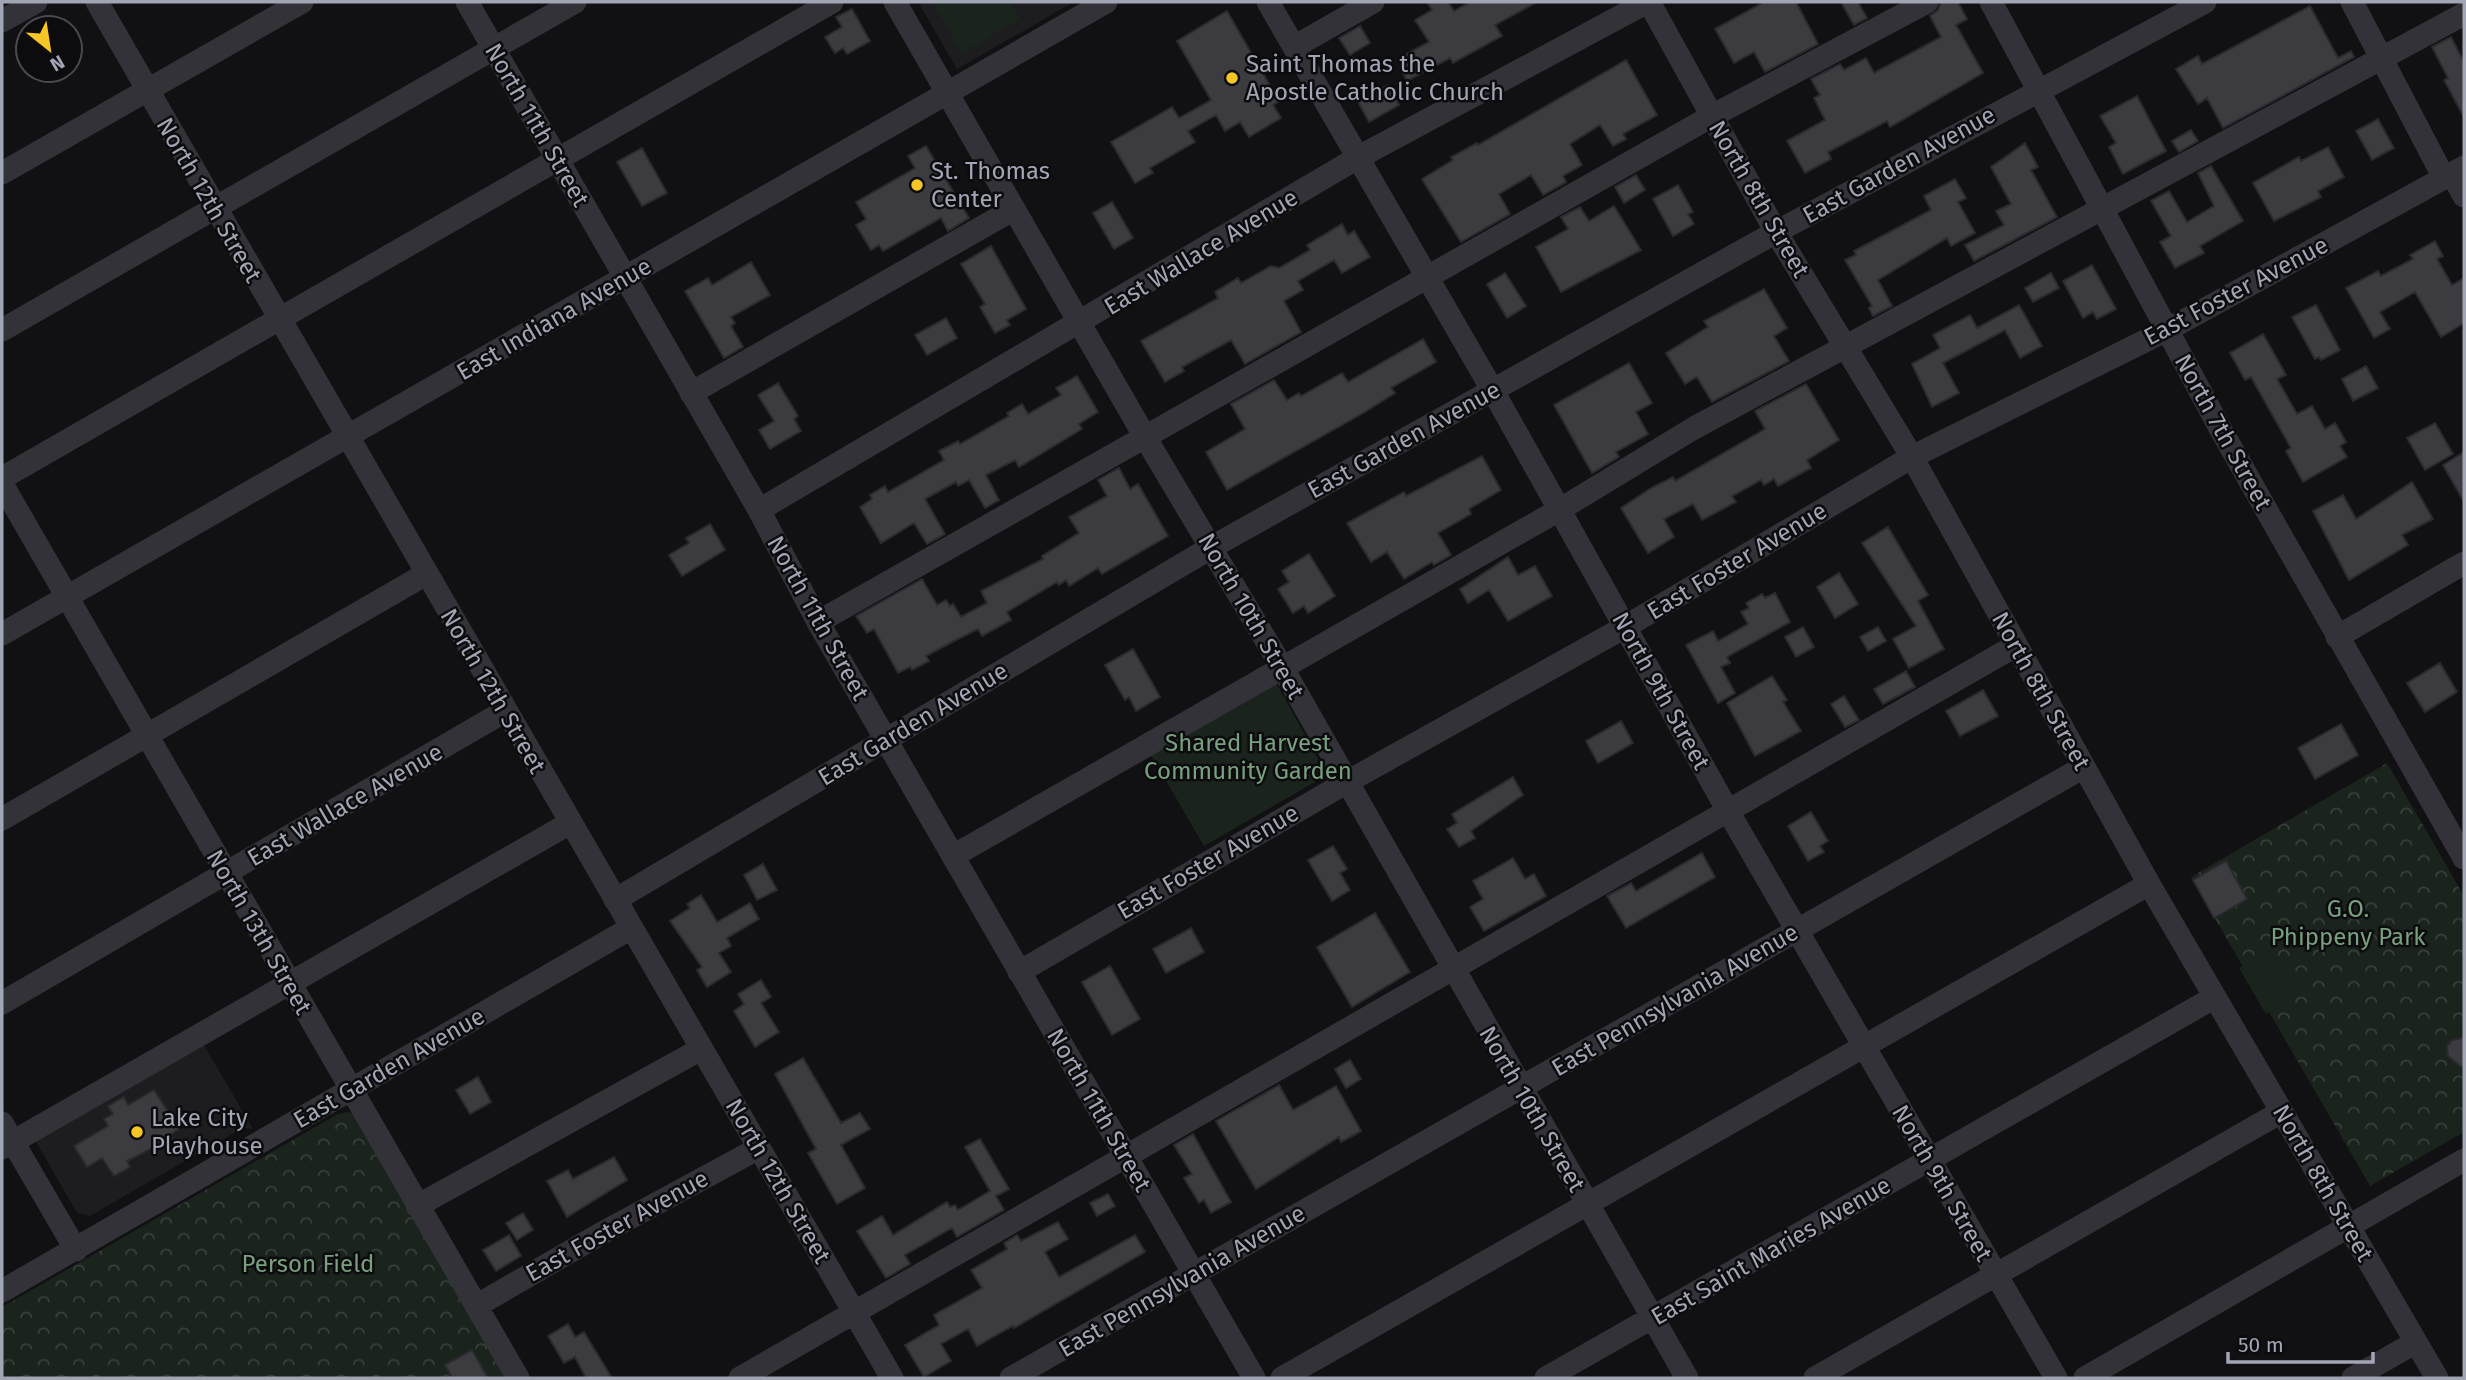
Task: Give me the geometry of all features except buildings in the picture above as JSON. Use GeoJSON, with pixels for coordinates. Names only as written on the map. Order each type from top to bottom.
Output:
{"type":"FeatureCollection","features":[{"type":"Feature","properties":{"kind":"street"},"geometry":{"type":"LineString","coordinates":[[5,13],[36,2]]}},
{"type":"Feature","properties":{"kind":"street","name":"North 12th Street"},"geometry":{"type":"LineString","coordinates":[[97,2],[146,92],[892,1378]]}},
{"type":"Feature","properties":{"kind":"street"},"geometry":{"type":"LineString","coordinates":[[2,173],[302,2]]}},
{"type":"Feature","properties":{"kind":"street","name":"North 11th Street"},"geometry":{"type":"LineString","coordinates":[[467,2],[760,510],[818,622],[1254,1378]]}},
{"type":"Feature","properties":{"kind":"street"},"geometry":{"type":"LineString","coordinates":[[2,330],[215,211],[575,2]]}},
{"type":"Feature","properties":{"kind":"street"},"geometry":{"type":"LineString","coordinates":[[2,478],[832,2]]}},
{"type":"Feature","properties":{"kind":"street","name":"North 10th Street"},"geometry":{"type":"LineString","coordinates":[[895,2],[1145,438],[1282,667],[1687,1378]]}},
{"type":"Feature","properties":{"kind":"street","name":"East Indiana Avenue"},"geometry":{"type":"LineString","coordinates":[[2,634],[1106,2]]}},
{"type":"Feature","properties":{"kind":"street","name":"North 9th Street"},"geometry":{"type":"LineString","coordinates":[[1268,2],[1493,391],[1728,811],[2056,1378]]}},
{"type":"Feature","properties":{"kind":"street"},"geometry":{"type":"LineString","coordinates":[[1294,47],[1373,2]]}},
{"type":"Feature","properties":{"kind":"street","name":"North 8th Street"},"geometry":{"type":"LineString","coordinates":[[1648,2],[1776,232],[1912,457],[2082,768],[2437,1378]]}},
{"type":"Feature","properties":{"kind":"street","name":"East Wallace Avenue"},"geometry":{"type":"LineString","coordinates":[[760,510],[1080,324],[1359,157],[1648,2]]}},
{"type":"Feature","properties":{"kind":"street"},"geometry":{"type":"LineString","coordinates":[[818,622],[1712,116],[1927,2]]}},
{"type":"Feature","properties":{"kind":"street","name":"North 7th Street"},"geometry":{"type":"LineString","coordinates":[[1991,2],[2167,330],[2337,637],[2464,858]]}},
{"type":"Feature","properties":{"kind":"street","name":"East Garden Avenue"},"geometry":{"type":"LineString","coordinates":[[615,901],[1212,547],[1776,232],[2038,89],[2205,2]]}},
{"type":"Feature","properties":{"kind":"street"},"geometry":{"type":"LineString","coordinates":[[2352,2],[2464,196]]}},
{"type":"Feature","properties":{"kind":"street"},"geometry":{"type":"LineString","coordinates":[[953,856],[1559,510],[1694,428],[2464,14]]}},
{"type":"Feature","properties":{"kind":"street","name":"East Foster Avenue"},"geometry":{"type":"LineString","coordinates":[[1019,971],[1347,782],[1625,627],[1912,457],[2167,330],[2453,173]]}},
{"type":"Feature","properties":{"kind":"street"},"geometry":{"type":"LineString","coordinates":[[691,393],[1014,209]]}},
{"type":"Feature","properties":{"kind":"street","name":"North 13th Street"},"geometry":{"type":"LineString","coordinates":[[2,484],[225,875],[518,1378]]}},
{"type":"Feature","properties":{"kind":"street"},"geometry":{"type":"LineString","coordinates":[[2337,637],[2464,563]]}},
{"type":"Feature","properties":{"kind":"street"},"geometry":{"type":"LineString","coordinates":[[2,819],[426,574]]}},
{"type":"Feature","properties":{"kind":"street"},"geometry":{"type":"LineString","coordinates":[[740,1378],[2015,646]]}},
{"type":"Feature","properties":{"kind":"street","name":"East Wallace Avenue"},"geometry":{"type":"LineString","coordinates":[[2,1003],[505,711]]}},
{"type":"Feature","properties":{"kind":"street","name":"East Pennsylvania Avenue"},"geometry":{"type":"LineString","coordinates":[[1011,1378],[2082,768]]}},
{"type":"Feature","properties":{"kind":"street"},"geometry":{"type":"LineString","coordinates":[[76,1250],[5,1138],[289,984],[570,823]]}},
{"type":"Feature","properties":{"kind":"street"},"geometry":{"type":"LineString","coordinates":[[1282,1378],[2149,884]]}},
{"type":"Feature","properties":{"kind":"street","name":"East Garden Avenue"},"geometry":{"type":"LineString","coordinates":[[2,1291],[631,928]]}},
{"type":"Feature","properties":{"kind":"street","name":"East Saint Maries Avenue"},"geometry":{"type":"LineString","coordinates":[[1546,1378],[2215,997]]}},
{"type":"Feature","properties":{"kind":"street"},"geometry":{"type":"LineString","coordinates":[[417,1206],[702,1049]]}},
{"type":"Feature","properties":{"kind":"street"},"geometry":{"type":"LineString","coordinates":[[1815,1378],[2281,1112]]}},
{"type":"Feature","properties":{"kind":"street","name":"East Foster Avenue"},"geometry":{"type":"LineString","coordinates":[[476,1306],[604,1232],[759,1148]]}},
{"type":"Feature","properties":{"kind":"street"},"geometry":{"type":"LineString","coordinates":[[2085,1378],[2464,1160]]}},
{"type":"Feature","properties":{"kind":"street"},"geometry":{"type":"LineString","coordinates":[[2353,1378],[2416,1342]]}},
{"type":"Feature","properties":{"kind":"shaded area"},"geometry":{"type":"Polygon","coordinates":[[[918,2],[1074,2],[957,69],[918,2]]]}},
{"type":"Feature","properties":{"kind":"shaded area"},"geometry":{"type":"Polygon","coordinates":[[[201,1040],[253,1129],[242,1128],[90,1216],[77,1213],[34,1138],[201,1040]]]}},
{"type":"Feature","properties":{"kind":"green space"},"geometry":{"type":"Polygon","coordinates":[[[932,2],[1010,2],[1020,19],[962,53],[932,2]]]}},
{"type":"Feature","properties":{"kind":"green space","name":"Shared Harvest Community Garden"},"geometry":{"type":"Polygon","coordinates":[[[1274,679],[1327,775],[1204,846],[1148,750],[1274,679]]]}},
{"type":"Feature","properties":{"kind":"green space","name":"G.O. Phippeny Park"},"geometry":{"type":"Polygon","coordinates":[[[2387,763],[2464,896],[2464,1132],[2370,1186],[2191,877],[2387,763]]]}},
{"type":"Feature","properties":{"kind":"green space"},"geometry":{"type":"Polygon","coordinates":[[[2271,950],[2297,996],[2266,1014],[2239,968],[2271,950]]]}},
{"type":"Feature","properties":{"kind":"green space","name":"Person Field"},"geometry":{"type":"Polygon","coordinates":[[[338,1114],[354,1114],[506,1378],[2,1378],[2,1307],[338,1114]]]}},
{"type":"Feature","properties":{"kind":"place","name":"Saint Thomas the Apostle Catholic Church"},"geometry":{"type":"Point","coordinates":[1232,78]}},
{"type":"Feature","properties":{"kind":"place","name":"St. Thomas Center"},"geometry":{"type":"Point","coordinates":[917,185]}},
{"type":"Feature","properties":{"kind":"place","name":"Lake City Playhouse"},"geometry":{"type":"Point","coordinates":[137,1132]}}]}
